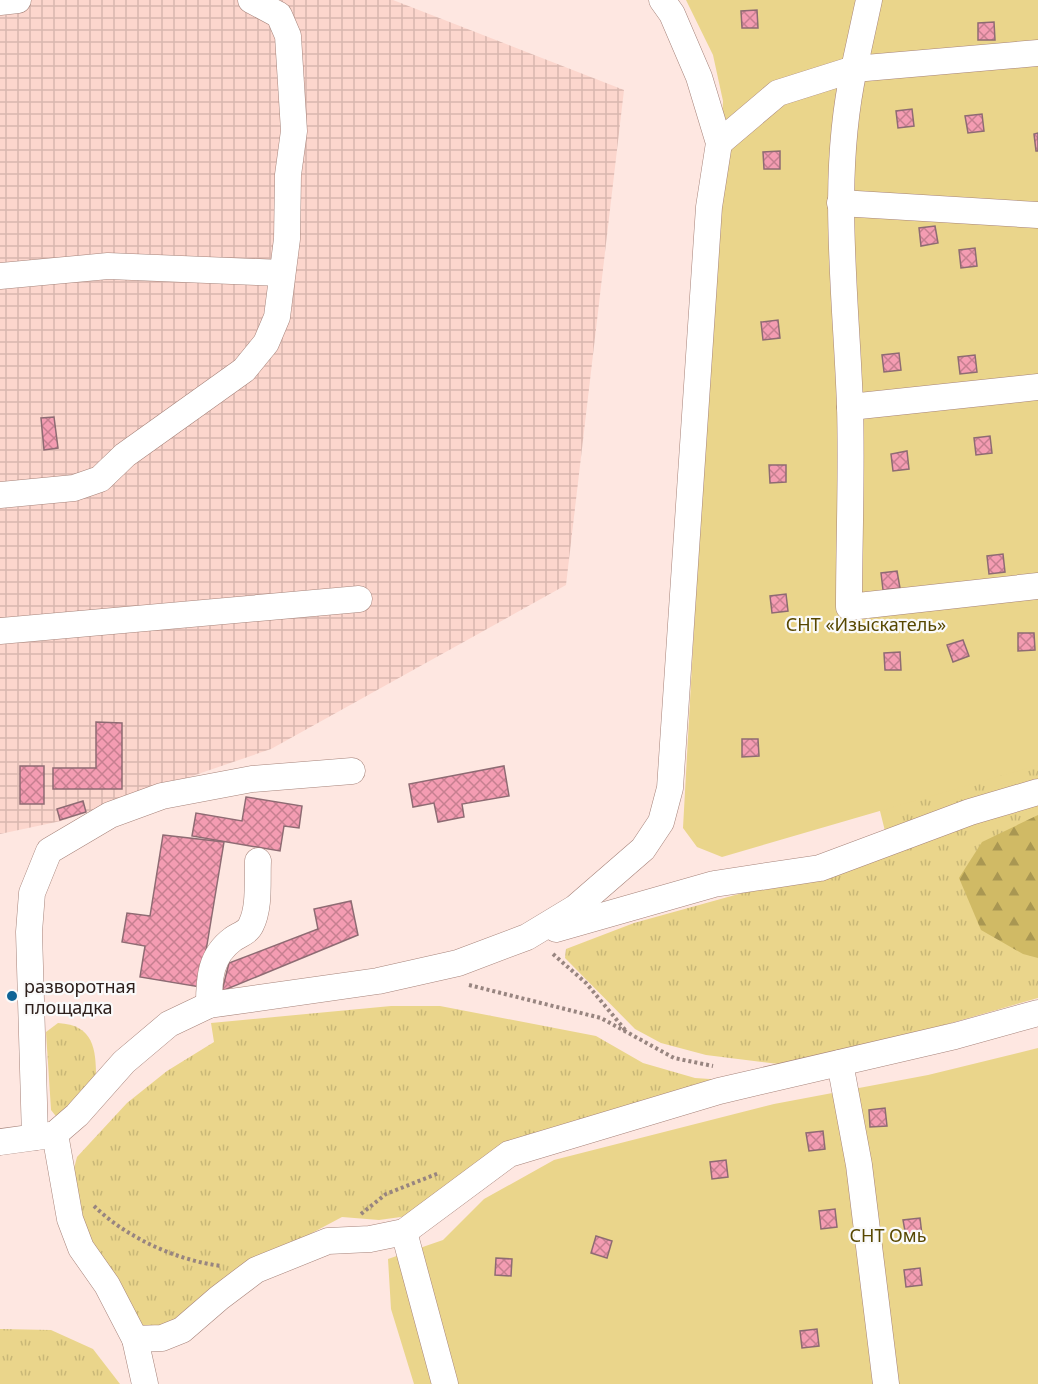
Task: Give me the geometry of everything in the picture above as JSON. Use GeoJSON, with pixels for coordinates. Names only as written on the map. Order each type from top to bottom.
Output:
{"type":"FeatureCollection","features":[{"type":"Feature","properties":{"kind":"street"},"geometry":{"type":"LineString","coordinates":[[0,2],[18,0]]}},
{"type":"Feature","properties":{"kind":"street"},"geometry":{"type":"LineString","coordinates":[[0,495],[74,488],[100,479],[125,455],[244,370],[266,343],[277,317],[287,239],[288,175],[294,131],[288,36],[279,15],[251,0]]}},
{"type":"Feature","properties":{"kind":"street"},"geometry":{"type":"LineString","coordinates":[[527,937],[575,908],[643,849],[661,822],[670,788],[709,219],[719,143],[699,77],[672,14],[662,0]]}},
{"type":"Feature","properties":{"kind":"street"},"geometry":{"type":"LineString","coordinates":[[869,0],[845,109],[840,203],[850,407],[849,607],[1038,586]]}},
{"type":"Feature","properties":{"kind":"street"},"geometry":{"type":"LineString","coordinates":[[719,143],[778,93],[854,69],[1038,53]]}},
{"type":"Feature","properties":{"kind":"street"},"geometry":{"type":"LineString","coordinates":[[840,203],[1038,215]]}},
{"type":"Feature","properties":{"kind":"street"},"geometry":{"type":"LineString","coordinates":[[0,276],[108,266],[282,273]]}},
{"type":"Feature","properties":{"kind":"street"},"geometry":{"type":"LineString","coordinates":[[850,407],[1038,387]]}},
{"type":"Feature","properties":{"kind":"street"},"geometry":{"type":"LineString","coordinates":[[0,632],[359,599]]}},
{"type":"Feature","properties":{"kind":"street"},"geometry":{"type":"LineString","coordinates":[[146,1384],[135,1339],[107,1285],[81,1248],[69,1219],[63,1177],[45,1136],[29,932],[32,892],[49,851],[110,815],[162,796],[252,779],[352,771]]}},
{"type":"Feature","properties":{"kind":"street"},"geometry":{"type":"LineString","coordinates":[[0,1142],[45,1136],[77,1115],[124,1062],[160,1031],[169,1024],[209,1005],[378,981],[458,963],[527,937],[714,884],[820,868],[970,812],[1038,792]]}},
{"type":"Feature","properties":{"kind":"street"},"geometry":{"type":"LineString","coordinates":[[209,1005],[211,966],[219,953],[232,940],[250,928],[255,914],[258,861]]}},
{"type":"Feature","properties":{"kind":"street"},"geometry":{"type":"LineString","coordinates":[[135,1339],[162,1338],[183,1330],[219,1298],[256,1270],[328,1241],[370,1239],[404,1232],[509,1154],[719,1091],[1038,1013]]}},
{"type":"Feature","properties":{"kind":"street"},"geometry":{"type":"LineString","coordinates":[[840,1063],[859,1165],[886,1384]]}},
{"type":"Feature","properties":{"kind":"street"},"geometry":{"type":"LineString","coordinates":[[404,1232],[445,1384]]}},
{"type":"Feature","properties":{"kind":"path"},"geometry":{"type":"LineString","coordinates":[[527,937],[555,956],[586,983],[628,1032]]}},
{"type":"Feature","properties":{"kind":"path"},"geometry":{"type":"LineString","coordinates":[[465,984],[601,1017],[647,1046],[674,1058],[720,1067]]}},
{"type":"Feature","properties":{"kind":"path"},"geometry":{"type":"LineString","coordinates":[[328,1241],[386,1194],[442,1172]]}},
{"type":"Feature","properties":{"kind":"path"},"geometry":{"type":"LineString","coordinates":[[63,1177],[104,1216],[190,1262],[256,1270]]}},
{"type":"Feature","properties":{"kind":"shaded area"},"geometry":{"type":"Polygon","coordinates":[[[0,0],[393,0],[624,90],[566,585],[271,749],[61,821],[0,834],[0,0]]]}},
{"type":"Feature","properties":{"kind":"green space","name":"СНТ «Изыскатель»"},"geometry":{"type":"Polygon","coordinates":[[[686,0],[1038,0],[1038,765],[722,857],[697,847],[683,828],[723,101],[713,55],[686,0]]]}},
{"type":"Feature","properties":{"kind":"green space"},"geometry":{"type":"Polygon","coordinates":[[[1038,756],[1038,785],[885,831],[878,803],[1038,756]]]}},
{"type":"Feature","properties":{"kind":"green space"},"geometry":{"type":"Polygon","coordinates":[[[1038,800],[1038,998],[837,1056],[779,1064],[706,1055],[661,1043],[635,1029],[565,958],[566,949],[634,923],[898,850],[1038,800]]]}},
{"type":"Feature","properties":{"kind":"green space"},"geometry":{"type":"Polygon","coordinates":[[[1038,815],[1038,958],[1023,954],[981,930],[959,878],[982,842],[1038,815]]]}},
{"type":"Feature","properties":{"kind":"green space"},"geometry":{"type":"Polygon","coordinates":[[[391,1006],[440,1006],[596,1036],[643,1063],[695,1078],[740,1081],[506,1147],[408,1216],[379,1220],[342,1217],[267,1257],[186,1316],[152,1331],[138,1327],[83,1235],[73,1172],[77,1157],[127,1103],[167,1071],[214,1042],[211,1023],[391,1006]]]}},
{"type":"Feature","properties":{"kind":"green space"},"geometry":{"type":"Polygon","coordinates":[[[58,1023],[79,1028],[86,1034],[95,1058],[96,1079],[59,1120],[51,1110],[46,1032],[58,1023]]]}},
{"type":"Feature","properties":{"kind":"green space","name":"СНТ Омь"},"geometry":{"type":"Polygon","coordinates":[[[1038,1048],[1038,1384],[414,1384],[391,1309],[388,1259],[443,1240],[484,1199],[554,1160],[774,1104],[928,1075],[1038,1048]]]}},
{"type":"Feature","properties":{"kind":"green space"},"geometry":{"type":"Polygon","coordinates":[[[0,1329],[51,1330],[93,1349],[120,1384],[0,1384],[0,1329]]]}},
{"type":"Feature","properties":{"kind":"building"},"geometry":{"type":"Polygon","coordinates":[[[757,10],[758,28],[742,28],[741,11],[757,10]]]}},
{"type":"Feature","properties":{"kind":"building"},"geometry":{"type":"Polygon","coordinates":[[[994,22],[995,40],[978,40],[978,23],[994,22]]]}},
{"type":"Feature","properties":{"kind":"building"},"geometry":{"type":"Polygon","coordinates":[[[912,109],[914,126],[898,128],[896,111],[912,109]]]}},
{"type":"Feature","properties":{"kind":"building"},"geometry":{"type":"Polygon","coordinates":[[[982,114],[984,131],[968,133],[965,116],[982,114]]]}},
{"type":"Feature","properties":{"kind":"building"},"geometry":{"type":"Polygon","coordinates":[[[1038,133],[1038,151],[1036,151],[1034,134],[1038,133]]]}},
{"type":"Feature","properties":{"kind":"building"},"geometry":{"type":"Polygon","coordinates":[[[780,151],[780,169],[764,169],[763,152],[780,151]]]}},
{"type":"Feature","properties":{"kind":"building"},"geometry":{"type":"Polygon","coordinates":[[[935,226],[938,243],[921,246],[919,228],[935,226]]]}},
{"type":"Feature","properties":{"kind":"building"},"geometry":{"type":"Polygon","coordinates":[[[975,248],[977,266],[961,268],[959,250],[975,248]]]}},
{"type":"Feature","properties":{"kind":"building"},"geometry":{"type":"Polygon","coordinates":[[[778,320],[780,338],[763,340],[761,322],[778,320]]]}},
{"type":"Feature","properties":{"kind":"building"},"geometry":{"type":"Polygon","coordinates":[[[899,353],[901,370],[884,372],[882,355],[899,353]]]}},
{"type":"Feature","properties":{"kind":"building"},"geometry":{"type":"Polygon","coordinates":[[[975,355],[977,372],[960,374],[958,357],[975,355]]]}},
{"type":"Feature","properties":{"kind":"building"},"geometry":{"type":"Polygon","coordinates":[[[54,417],[58,448],[44,450],[41,418],[54,417]]]}},
{"type":"Feature","properties":{"kind":"building"},"geometry":{"type":"Polygon","coordinates":[[[990,436],[992,453],[976,455],[974,438],[990,436]]]}},
{"type":"Feature","properties":{"kind":"building"},"geometry":{"type":"Polygon","coordinates":[[[907,451],[909,469],[893,471],[891,454],[907,451]]]}},
{"type":"Feature","properties":{"kind":"building"},"geometry":{"type":"Polygon","coordinates":[[[769,465],[786,465],[786,482],[770,483],[769,465]]]}},
{"type":"Feature","properties":{"kind":"building"},"geometry":{"type":"Polygon","coordinates":[[[1003,554],[1005,572],[989,574],[987,556],[1003,554]]]}},
{"type":"Feature","properties":{"kind":"building"},"geometry":{"type":"Polygon","coordinates":[[[897,571],[900,588],[883,590],[881,573],[897,571]]]}},
{"type":"Feature","properties":{"kind":"building"},"geometry":{"type":"Polygon","coordinates":[[[786,594],[788,611],[772,613],[770,596],[786,594]]]}},
{"type":"Feature","properties":{"kind":"building"},"geometry":{"type":"Polygon","coordinates":[[[1018,633],[1034,633],[1035,650],[1018,651],[1018,633]]]}},
{"type":"Feature","properties":{"kind":"building"},"geometry":{"type":"Polygon","coordinates":[[[963,640],[969,656],[953,662],[947,645],[963,640]]]}},
{"type":"Feature","properties":{"kind":"building"},"geometry":{"type":"Polygon","coordinates":[[[900,652],[901,670],[885,670],[884,653],[900,652]]]}},
{"type":"Feature","properties":{"kind":"building"},"geometry":{"type":"Polygon","coordinates":[[[96,722],[122,723],[122,789],[53,789],[53,768],[96,768],[96,722]]]}},
{"type":"Feature","properties":{"kind":"building"},"geometry":{"type":"Polygon","coordinates":[[[742,739],[758,739],[759,756],[742,757],[742,739]]]}},
{"type":"Feature","properties":{"kind":"building"},"geometry":{"type":"Polygon","coordinates":[[[20,766],[44,766],[44,804],[20,804],[20,766]]]}},
{"type":"Feature","properties":{"kind":"building"},"geometry":{"type":"Polygon","coordinates":[[[504,766],[509,796],[462,804],[464,817],[438,822],[434,803],[413,807],[409,784],[504,766]]]}},
{"type":"Feature","properties":{"kind":"building"},"geometry":{"type":"Polygon","coordinates":[[[246,797],[302,806],[299,828],[284,826],[280,851],[192,836],[196,813],[242,821],[246,797]]]}},
{"type":"Feature","properties":{"kind":"building"},"geometry":{"type":"Polygon","coordinates":[[[83,801],[86,812],[60,820],[57,809],[83,801]]]}},
{"type":"Feature","properties":{"kind":"building"},"geometry":{"type":"Polygon","coordinates":[[[163,835],[224,842],[200,987],[140,977],[145,946],[122,942],[127,913],[150,916],[163,835]]]}},
{"type":"Feature","properties":{"kind":"building"},"geometry":{"type":"Polygon","coordinates":[[[351,901],[358,935],[222,991],[229,963],[318,929],[314,909],[351,901]]]}},
{"type":"Feature","properties":{"kind":"building"},"geometry":{"type":"Polygon","coordinates":[[[885,1108],[887,1126],[870,1127],[869,1110],[885,1108]]]}},
{"type":"Feature","properties":{"kind":"building"},"geometry":{"type":"Polygon","coordinates":[[[823,1131],[825,1149],[809,1151],[806,1133],[823,1131]]]}},
{"type":"Feature","properties":{"kind":"building"},"geometry":{"type":"Polygon","coordinates":[[[726,1160],[728,1177],[712,1179],[710,1162],[726,1160]]]}},
{"type":"Feature","properties":{"kind":"building"},"geometry":{"type":"Polygon","coordinates":[[[835,1209],[837,1227],[821,1229],[819,1211],[835,1209]]]}},
{"type":"Feature","properties":{"kind":"building"},"geometry":{"type":"Polygon","coordinates":[[[920,1218],[922,1235],[906,1237],[903,1220],[920,1218]]]}},
{"type":"Feature","properties":{"kind":"building"},"geometry":{"type":"Polygon","coordinates":[[[596,1236],[612,1241],[607,1258],[591,1253],[596,1236]]]}},
{"type":"Feature","properties":{"kind":"building"},"geometry":{"type":"Polygon","coordinates":[[[496,1258],[512,1259],[511,1276],[495,1275],[496,1258]]]}},
{"type":"Feature","properties":{"kind":"building"},"geometry":{"type":"Polygon","coordinates":[[[920,1268],[922,1285],[906,1287],[904,1270],[920,1268]]]}},
{"type":"Feature","properties":{"kind":"building"},"geometry":{"type":"Polygon","coordinates":[[[817,1329],[819,1346],[802,1348],[800,1331],[817,1329]]]}},
{"type":"Feature","properties":{"kind":"place","name":"разворотная площадка"},"geometry":{"type":"Point","coordinates":[12,996]}}]}
